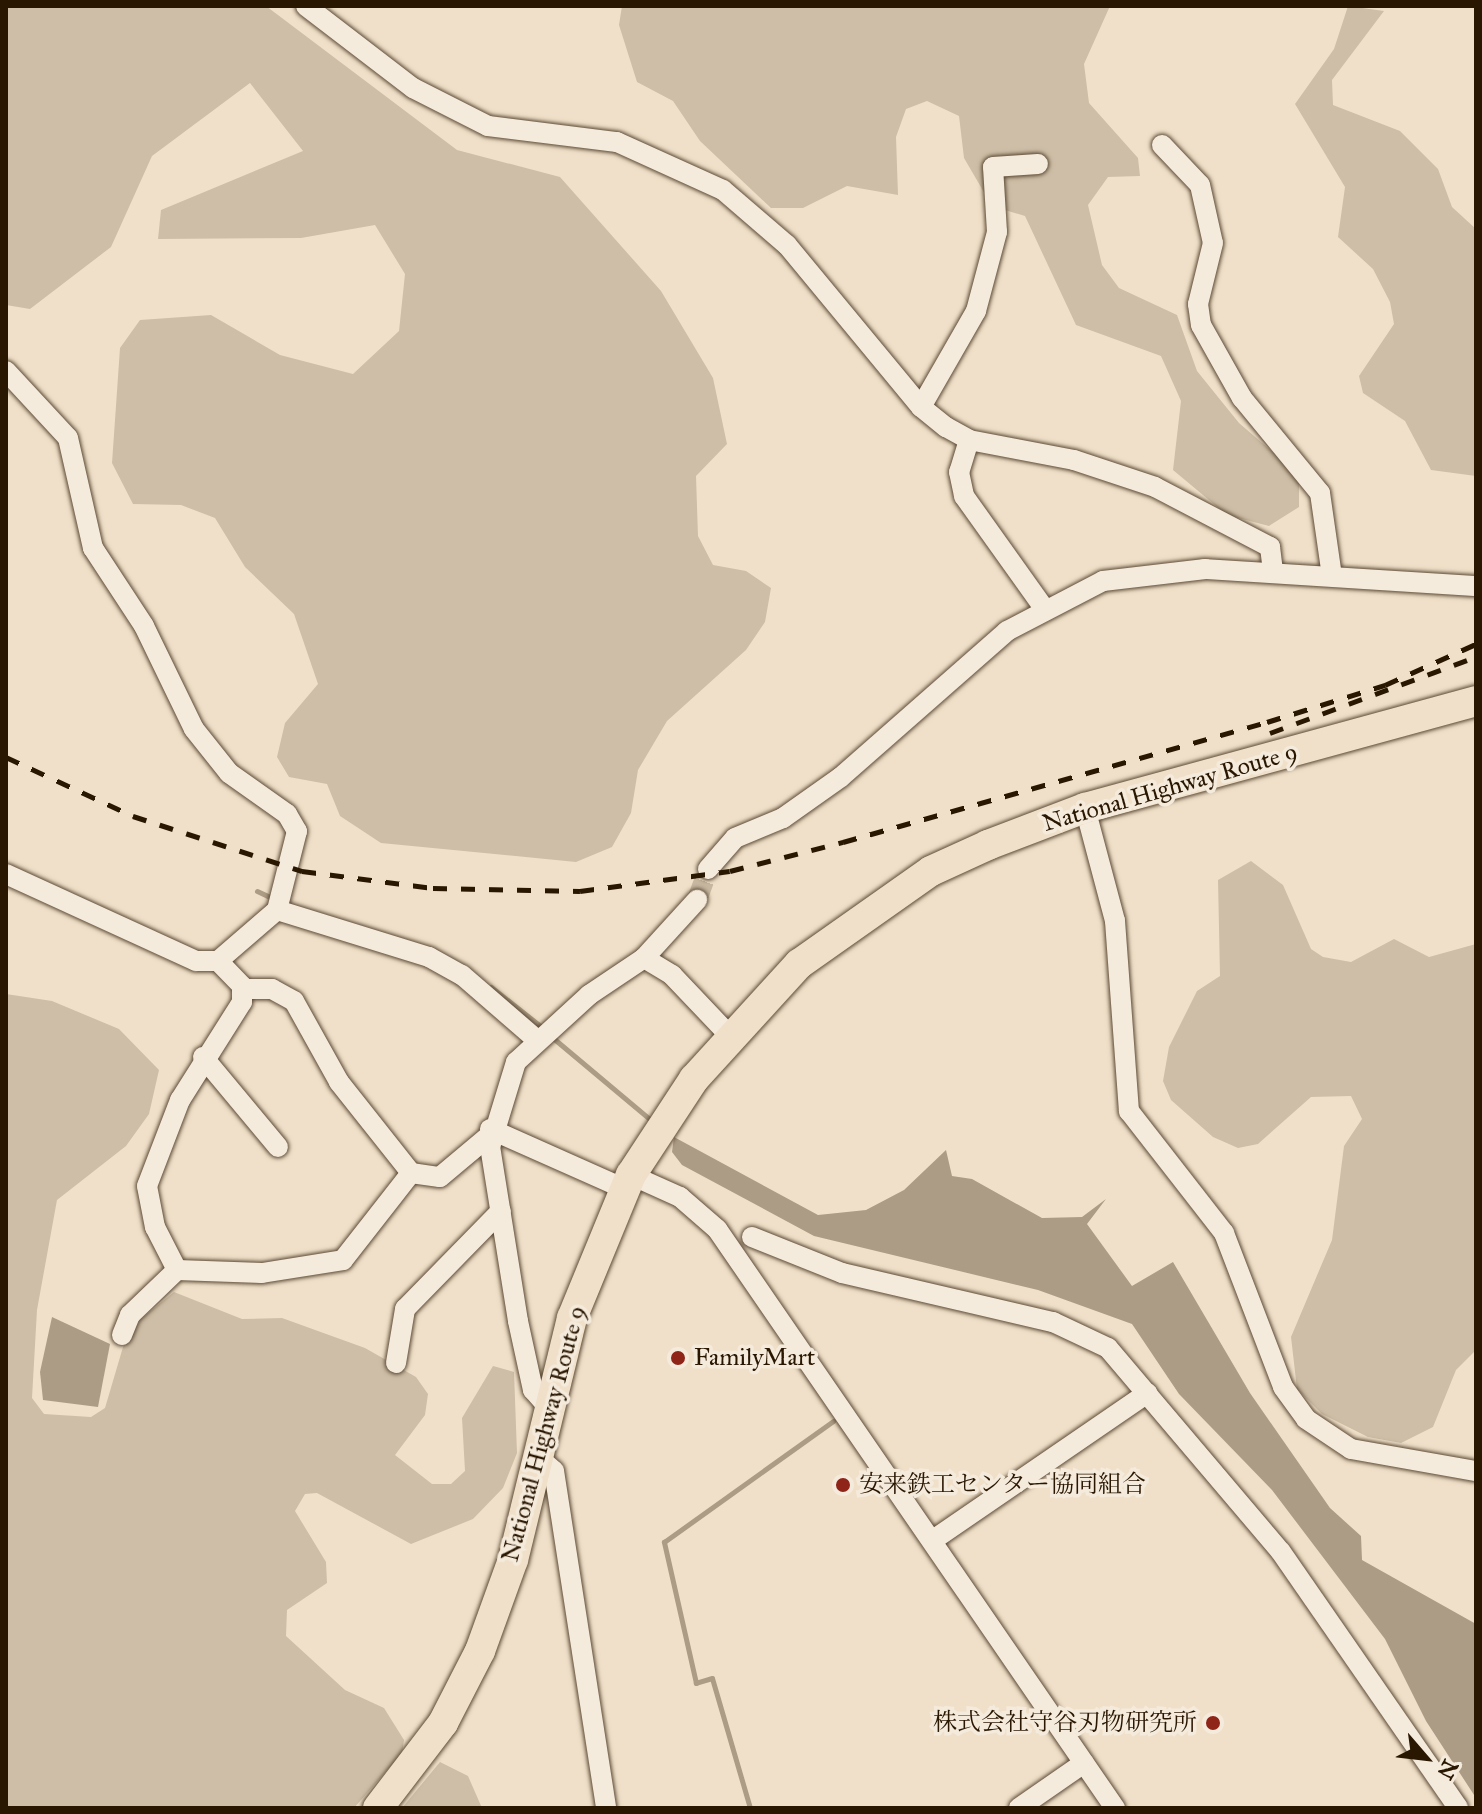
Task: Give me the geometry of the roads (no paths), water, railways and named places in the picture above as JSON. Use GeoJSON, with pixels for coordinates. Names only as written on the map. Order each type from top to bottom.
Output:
{"type":"FeatureCollection","features":[{"type":"Feature","properties":{"kind":"highway","name":"National Highway Route 9"},"geometry":{"type":"LineString","coordinates":[[378,1808],[443,1723],[474,1664],[513,1560],[548,1407],[576,1307],[628,1182],[729,1035],[799,964],[931,871],[1085,808],[1476,701]]}},
{"type":"Feature","properties":{"kind":"street"},"geometry":{"type":"LineString","coordinates":[[306,6],[413,88],[488,126],[617,142],[723,190],[787,245],[921,407],[969,440],[1074,460],[1155,487],[1270,547],[1273,570]]}},
{"type":"Feature","properties":{"kind":"street"},"geometry":{"type":"LineString","coordinates":[[1162,145],[1200,185],[1213,243],[1198,304],[1201,325],[1242,398],[1320,493],[1332,576]]}},
{"type":"Feature","properties":{"kind":"street"},"geometry":{"type":"LineString","coordinates":[[921,407],[976,311],[997,232],[993,167],[1038,164]]}},
{"type":"Feature","properties":{"kind":"street"},"geometry":{"type":"LineString","coordinates":[[6,371],[68,438],[93,548],[144,626],[194,729],[229,773],[287,814],[297,831],[277,910],[218,961],[196,961],[6,874]]}},
{"type":"Feature","properties":{"kind":"street"},"geometry":{"type":"LineString","coordinates":[[969,440],[959,472],[964,496],[1044,608]]}},
{"type":"Feature","properties":{"kind":"street"},"geometry":{"type":"LineString","coordinates":[[708,869],[735,838],[783,818],[841,777],[1044,608],[1103,581],[1149,572],[1273,570],[1476,586]]}},
{"type":"Feature","properties":{"kind":"street"},"geometry":{"type":"LineString","coordinates":[[1085,808],[1115,921],[1129,1111],[1224,1233],[1283,1387],[1306,1419],[1351,1449],[1476,1471]]}},
{"type":"Feature","properties":{"kind":"street"},"geometry":{"type":"LineString","coordinates":[[218,961],[243,989],[272,989],[294,1001],[339,1082],[411,1173],[440,1177],[490,1132],[516,1062],[543,1035],[644,958],[697,900]]}},
{"type":"Feature","properties":{"kind":"street"},"geometry":{"type":"LineString","coordinates":[[277,910],[429,957],[462,975],[543,1035]]}},
{"type":"Feature","properties":{"kind":"street"},"geometry":{"type":"LineString","coordinates":[[644,958],[672,975],[729,1035]]}},
{"type":"Feature","properties":{"kind":"street"},"geometry":{"type":"LineString","coordinates":[[177,1270],[155,1227],[147,1186],[203,1057],[238,1012],[243,989]]}},
{"type":"Feature","properties":{"kind":"street"},"geometry":{"type":"LineString","coordinates":[[203,1057],[278,1147]]}},
{"type":"Feature","properties":{"kind":"street"},"geometry":{"type":"LineString","coordinates":[[490,1132],[628,1182],[680,1197],[717,1229],[1115,1808]]}},
{"type":"Feature","properties":{"kind":"street"},"geometry":{"type":"LineString","coordinates":[[490,1132],[533,1390],[548,1407]]}},
{"type":"Feature","properties":{"kind":"street"},"geometry":{"type":"LineString","coordinates":[[122,1335],[130,1315],[177,1270],[262,1273],[343,1260],[411,1173]]}},
{"type":"Feature","properties":{"kind":"street"},"geometry":{"type":"LineString","coordinates":[[396,1363],[405,1309],[501,1211]]}},
{"type":"Feature","properties":{"kind":"street"},"geometry":{"type":"LineString","coordinates":[[752,1237],[842,1273],[1080,1331],[1116,1355],[1281,1552],[1458,1808]]}},
{"type":"Feature","properties":{"kind":"street"},"geometry":{"type":"LineString","coordinates":[[933,1540],[1148,1393]]}},
{"type":"Feature","properties":{"kind":"street"},"geometry":{"type":"LineString","coordinates":[[538,1457],[554,1471],[606,1808]]}},
{"type":"Feature","properties":{"kind":"street"},"geometry":{"type":"LineString","coordinates":[[1019,1808],[1084,1763]]}},
{"type":"Feature","properties":{"kind":"waterway"},"geometry":{"type":"LineString","coordinates":[[257,891],[276,900]]}},
{"type":"Feature","properties":{"kind":"waterway"},"geometry":{"type":"LineString","coordinates":[[491,987],[543,1028]]}},
{"type":"Feature","properties":{"kind":"waterway"},"geometry":{"type":"LineString","coordinates":[[553,1038],[652,1121]]}},
{"type":"Feature","properties":{"kind":"waterway"},"geometry":{"type":"LineString","coordinates":[[750,1808],[712,1678],[696,1683],[664,1542],[833,1421]]}},
{"type":"Feature","properties":{"kind":"tunnel"},"geometry":{"type":"LineString","coordinates":[[697,900],[708,869]]}},
{"type":"Feature","properties":{"kind":"railway"},"geometry":{"type":"LineString","coordinates":[[6,757],[133,816],[302,871],[433,888],[580,891],[730,871],[843,842],[1267,722],[1385,685],[1476,644]]}},
{"type":"Feature","properties":{"kind":"railway"},"geometry":{"type":"LineString","coordinates":[[1270,733],[1476,657]]}},
{"type":"Feature","properties":{"kind":"place","name":"FamilyMart"},"geometry":{"type":"Point","coordinates":[678,1358]}},
{"type":"Feature","properties":{"kind":"place","name":"安来鉄工センター協同組合"},"geometry":{"type":"Point","coordinates":[843,1485]}},
{"type":"Feature","properties":{"kind":"place","name":"株式会社守谷刃物研究所"},"geometry":{"type":"Point","coordinates":[1213,1723]}}]}
